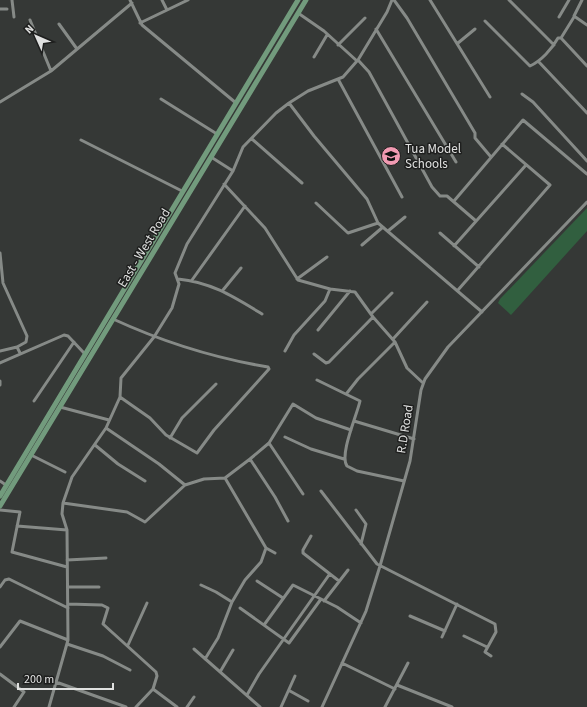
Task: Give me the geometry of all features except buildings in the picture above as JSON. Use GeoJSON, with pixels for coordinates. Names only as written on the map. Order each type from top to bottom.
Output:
{"type":"FeatureCollection","features":[{"type":"Feature","properties":{"kind":"main road","name":"East - West Road"},"geometry":{"type":"LineString","coordinates":[[0,496],[84,353],[298,0]]}},
{"type":"Feature","properties":{"kind":"main road","name":"East - West Road"},"geometry":{"type":"LineString","coordinates":[[0,506],[306,0]]}},
{"type":"Feature","properties":{"kind":"main road"},"geometry":{"type":"LineString","coordinates":[[138,264],[145,268]]}},
{"type":"Feature","properties":{"kind":"street"},"geometry":{"type":"LineString","coordinates":[[12,0],[14,17]]}},
{"type":"Feature","properties":{"kind":"street"},"geometry":{"type":"LineString","coordinates":[[162,0],[167,10]]}},
{"type":"Feature","properties":{"kind":"street"},"geometry":{"type":"LineString","coordinates":[[140,23],[188,0]]}},
{"type":"Feature","properties":{"kind":"street"},"geometry":{"type":"LineString","coordinates":[[49,707],[59,666],[68,640],[67,530],[62,514],[63,504],[72,477],[106,428],[120,397],[121,378],[154,337],[172,308],[180,284],[175,273],[187,244],[233,171],[242,150],[268,121],[289,103],[308,91],[338,79],[348,72],[358,60],[393,0],[407,18],[475,133],[475,138],[491,157]]}},
{"type":"Feature","properties":{"kind":"street"},"geometry":{"type":"LineString","coordinates":[[430,0],[458,43],[479,82],[490,97]]}},
{"type":"Feature","properties":{"kind":"street"},"geometry":{"type":"LineString","coordinates":[[509,0],[554,45]]}},
{"type":"Feature","properties":{"kind":"street"},"geometry":{"type":"LineString","coordinates":[[559,17],[569,0]]}},
{"type":"Feature","properties":{"kind":"street"},"geometry":{"type":"LineString","coordinates":[[485,21],[529,66],[538,61],[554,45],[558,38],[561,38],[574,17],[582,0]]}},
{"type":"Feature","properties":{"kind":"street"},"geometry":{"type":"LineString","coordinates":[[0,102],[51,71],[131,2],[140,23],[236,104]]}},
{"type":"Feature","properties":{"kind":"street"},"geometry":{"type":"LineString","coordinates":[[0,9],[7,9]]}},
{"type":"Feature","properties":{"kind":"street"},"geometry":{"type":"LineString","coordinates":[[298,13],[358,60],[369,72],[432,187],[440,196],[447,196],[454,201],[476,221]]}},
{"type":"Feature","properties":{"kind":"street"},"geometry":{"type":"LineString","coordinates":[[574,17],[587,25]]}},
{"type":"Feature","properties":{"kind":"street"},"geometry":{"type":"LineString","coordinates":[[338,45],[365,18]]}},
{"type":"Feature","properties":{"kind":"street"},"geometry":{"type":"LineString","coordinates":[[30,20],[51,71]]}},
{"type":"Feature","properties":{"kind":"street"},"geometry":{"type":"LineString","coordinates":[[59,24],[77,49]]}},
{"type":"Feature","properties":{"kind":"street"},"geometry":{"type":"LineString","coordinates":[[376,29],[456,162]]}},
{"type":"Feature","properties":{"kind":"street"},"geometry":{"type":"LineString","coordinates":[[458,43],[475,29]]}},
{"type":"Feature","properties":{"kind":"street"},"geometry":{"type":"LineString","coordinates":[[314,57],[327,35]]}},
{"type":"Feature","properties":{"kind":"street"},"geometry":{"type":"LineString","coordinates":[[561,38],[587,66]]}},
{"type":"Feature","properties":{"kind":"street"},"geometry":{"type":"LineString","coordinates":[[538,61],[587,113]]}},
{"type":"Feature","properties":{"kind":"street"},"geometry":{"type":"LineString","coordinates":[[338,79],[402,195]]}},
{"type":"Feature","properties":{"kind":"street"},"geometry":{"type":"LineString","coordinates":[[522,94],[533,102],[587,161]]}},
{"type":"Feature","properties":{"kind":"street"},"geometry":{"type":"LineString","coordinates":[[161,99],[217,134]]}},
{"type":"Feature","properties":{"kind":"street"},"geometry":{"type":"LineString","coordinates":[[289,103],[314,136],[367,199],[378,223],[482,312]]}},
{"type":"Feature","properties":{"kind":"street"},"geometry":{"type":"LineString","coordinates":[[454,201],[523,120],[587,174]]}},
{"type":"Feature","properties":{"kind":"street"},"geometry":{"type":"LineString","coordinates":[[252,139],[302,183]]}},
{"type":"Feature","properties":{"kind":"street"},"geometry":{"type":"LineString","coordinates":[[81,140],[182,191]]}},
{"type":"Feature","properties":{"kind":"street"},"geometry":{"type":"LineString","coordinates":[[458,290],[550,187],[549,183],[502,144]]}},
{"type":"Feature","properties":{"kind":"street"},"geometry":{"type":"LineString","coordinates":[[211,157],[233,171]]}},
{"type":"Feature","properties":{"kind":"street"},"geometry":{"type":"LineString","coordinates":[[454,246],[526,165]]}},
{"type":"Feature","properties":{"kind":"street"},"geometry":{"type":"LineString","coordinates":[[224,184],[268,232],[297,279],[301,282],[330,289],[350,291],[357,294],[372,316],[394,340],[405,364],[423,383]]}},
{"type":"Feature","properties":{"kind":"street","name":"R.D Road"},"geometry":{"type":"LineString","coordinates":[[322,707],[361,623],[380,566],[404,481],[414,439],[423,383],[448,347],[587,202]]}},
{"type":"Feature","properties":{"kind":"street"},"geometry":{"type":"LineString","coordinates":[[316,203],[348,233],[378,223]]}},
{"type":"Feature","properties":{"kind":"street"},"geometry":{"type":"LineString","coordinates":[[192,280],[245,206]]}},
{"type":"Feature","properties":{"kind":"street"},"geometry":{"type":"LineString","coordinates":[[388,230],[405,217]]}},
{"type":"Feature","properties":{"kind":"street"},"geometry":{"type":"LineString","coordinates":[[362,245],[384,227]]}},
{"type":"Feature","properties":{"kind":"street"},"geometry":{"type":"LineString","coordinates":[[440,233],[479,267]]}},
{"type":"Feature","properties":{"kind":"street"},"geometry":{"type":"LineString","coordinates":[[0,255],[2,283],[27,336],[26,342],[17,347],[0,351]]}},
{"type":"Feature","properties":{"kind":"street"},"geometry":{"type":"LineString","coordinates":[[297,279],[328,257]]}},
{"type":"Feature","properties":{"kind":"street"},"geometry":{"type":"LineString","coordinates":[[224,290],[241,268]]}},
{"type":"Feature","properties":{"kind":"street"},"geometry":{"type":"LineString","coordinates":[[178,279],[192,280],[224,290],[262,314]]}},
{"type":"Feature","properties":{"kind":"street"},"geometry":{"type":"LineString","coordinates":[[285,351],[294,335],[325,301],[330,289]]}},
{"type":"Feature","properties":{"kind":"street"},"geometry":{"type":"LineString","coordinates":[[318,330],[350,291]]}},
{"type":"Feature","properties":{"kind":"street"},"geometry":{"type":"LineString","coordinates":[[314,354],[326,363],[329,362],[392,293]]}},
{"type":"Feature","properties":{"kind":"street"},"geometry":{"type":"LineString","coordinates":[[347,393],[427,302]]}},
{"type":"Feature","properties":{"kind":"street"},"geometry":{"type":"LineString","coordinates":[[113,319],[154,337],[201,353],[213,354],[236,362],[268,367],[269,369],[214,430],[197,453],[170,438],[160,430],[150,418],[120,397]]}},
{"type":"Feature","properties":{"kind":"street"},"geometry":{"type":"LineString","coordinates":[[0,363],[64,335],[74,342],[84,353]]}},
{"type":"Feature","properties":{"kind":"street"},"geometry":{"type":"LineString","coordinates":[[34,402],[74,342]]}},
{"type":"Feature","properties":{"kind":"street"},"geometry":{"type":"LineString","coordinates":[[17,347],[20,353]]}},
{"type":"Feature","properties":{"kind":"street"},"geometry":{"type":"LineString","coordinates":[[317,380],[347,393],[360,401],[344,459],[348,466],[357,471],[404,481]]}},
{"type":"Feature","properties":{"kind":"street"},"geometry":{"type":"LineString","coordinates":[[170,438],[182,418],[216,384]]}},
{"type":"Feature","properties":{"kind":"street"},"geometry":{"type":"LineString","coordinates":[[63,504],[127,512],[144,522],[185,485],[204,479],[225,478],[250,459],[269,443],[293,404],[316,418],[351,430]]}},
{"type":"Feature","properties":{"kind":"street"},"geometry":{"type":"LineString","coordinates":[[60,407],[109,420]]}},
{"type":"Feature","properties":{"kind":"street"},"geometry":{"type":"LineString","coordinates":[[354,421],[414,439]]}},
{"type":"Feature","properties":{"kind":"street"},"geometry":{"type":"LineString","coordinates":[[106,428],[159,464],[185,485]]}},
{"type":"Feature","properties":{"kind":"street"},"geometry":{"type":"LineString","coordinates":[[285,437],[311,449],[344,459]]}},
{"type":"Feature","properties":{"kind":"street"},"geometry":{"type":"LineString","coordinates":[[269,443],[303,494]]}},
{"type":"Feature","properties":{"kind":"street"},"geometry":{"type":"LineString","coordinates":[[95,445],[118,464],[146,481]]}},
{"type":"Feature","properties":{"kind":"street"},"geometry":{"type":"LineString","coordinates":[[31,455],[65,472]]}},
{"type":"Feature","properties":{"kind":"street"},"geometry":{"type":"LineString","coordinates":[[250,459],[275,497],[288,521]]}},
{"type":"Feature","properties":{"kind":"street"},"geometry":{"type":"LineString","coordinates":[[225,478],[266,548],[275,553]]}},
{"type":"Feature","properties":{"kind":"street"},"geometry":{"type":"LineString","coordinates":[[0,481],[6,485]]}},
{"type":"Feature","properties":{"kind":"street"},"geometry":{"type":"LineString","coordinates":[[321,491],[361,544],[380,566],[495,624],[496,632],[485,652],[491,656]]}},
{"type":"Feature","properties":{"kind":"street"},"geometry":{"type":"LineString","coordinates":[[0,510],[20,511],[12,552],[67,567]]}},
{"type":"Feature","properties":{"kind":"street"},"geometry":{"type":"LineString","coordinates":[[356,510],[366,524],[361,544]]}},
{"type":"Feature","properties":{"kind":"street"},"geometry":{"type":"LineString","coordinates":[[17,526],[67,530]]}},
{"type":"Feature","properties":{"kind":"street"},"geometry":{"type":"LineString","coordinates":[[311,536],[303,550],[304,552],[339,581]]}},
{"type":"Feature","properties":{"kind":"street"},"geometry":{"type":"LineString","coordinates":[[205,659],[218,638],[228,617],[232,602],[245,580],[261,562],[266,548]]}},
{"type":"Feature","properties":{"kind":"street"},"geometry":{"type":"LineString","coordinates":[[67,560],[106,558]]}},
{"type":"Feature","properties":{"kind":"street"},"geometry":{"type":"LineString","coordinates":[[240,608],[289,643],[322,600],[348,570]]}},
{"type":"Feature","properties":{"kind":"street"},"geometry":{"type":"LineString","coordinates":[[246,695],[259,674],[329,575]]}},
{"type":"Feature","properties":{"kind":"street"},"geometry":{"type":"LineString","coordinates":[[0,587],[5,580],[9,579],[68,606],[107,607],[108,610],[103,624],[128,645],[157,675],[153,689],[136,707]]}},
{"type":"Feature","properties":{"kind":"street"},"geometry":{"type":"LineString","coordinates":[[257,581],[282,598]]}},
{"type":"Feature","properties":{"kind":"street"},"geometry":{"type":"LineString","coordinates":[[201,585],[232,602]]}},
{"type":"Feature","properties":{"kind":"street"},"geometry":{"type":"LineString","coordinates":[[264,625],[282,598],[293,586],[322,600],[361,623]]}},
{"type":"Feature","properties":{"kind":"street"},"geometry":{"type":"LineString","coordinates":[[68,587],[99,587]]}},
{"type":"Feature","properties":{"kind":"street"},"geometry":{"type":"LineString","coordinates":[[128,645],[147,603]]}},
{"type":"Feature","properties":{"kind":"street"},"geometry":{"type":"LineString","coordinates":[[442,637],[457,604]]}},
{"type":"Feature","properties":{"kind":"street"},"geometry":{"type":"LineString","coordinates":[[410,616],[445,631]]}},
{"type":"Feature","properties":{"kind":"street"},"geometry":{"type":"LineString","coordinates":[[0,647],[20,622],[68,640]]}},
{"type":"Feature","properties":{"kind":"street"},"geometry":{"type":"LineString","coordinates":[[464,636],[487,647]]}},
{"type":"Feature","properties":{"kind":"street"},"geometry":{"type":"LineString","coordinates":[[67,644],[103,656],[130,670]]}},
{"type":"Feature","properties":{"kind":"street"},"geometry":{"type":"LineString","coordinates":[[194,649],[260,707]]}},
{"type":"Feature","properties":{"kind":"street"},"geometry":{"type":"LineString","coordinates":[[220,672],[233,650]]}},
{"type":"Feature","properties":{"kind":"street"},"geometry":{"type":"LineString","coordinates":[[342,663],[395,689]]}},
{"type":"Feature","properties":{"kind":"street"},"geometry":{"type":"LineString","coordinates":[[386,707],[408,663]]}},
{"type":"Feature","properties":{"kind":"street"},"geometry":{"type":"LineString","coordinates":[[0,674],[24,692],[14,707]]}},
{"type":"Feature","properties":{"kind":"street"},"geometry":{"type":"LineString","coordinates":[[281,707],[290,691],[295,676]]}},
{"type":"Feature","properties":{"kind":"street"},"geometry":{"type":"LineString","coordinates":[[56,682],[126,707]]}},
{"type":"Feature","properties":{"kind":"street"},"geometry":{"type":"LineString","coordinates":[[398,685],[452,707]]}},
{"type":"Feature","properties":{"kind":"street"},"geometry":{"type":"LineString","coordinates":[[153,689],[177,707]]}},
{"type":"Feature","properties":{"kind":"street"},"geometry":{"type":"LineString","coordinates":[[290,691],[308,701]]}},
{"type":"Feature","properties":{"kind":"street"},"geometry":{"type":"LineString","coordinates":[[187,707],[194,697]]}},
{"type":"Feature","properties":{"kind":"green space"},"geometry":{"type":"Polygon","coordinates":[[[587,208],[587,231],[511,315],[498,303],[500,299],[587,208]]]}},
{"type":"Feature","properties":{"kind":"place","name":"Tua Model Schools"},"geometry":{"type":"Point","coordinates":[391,156]}}]}
